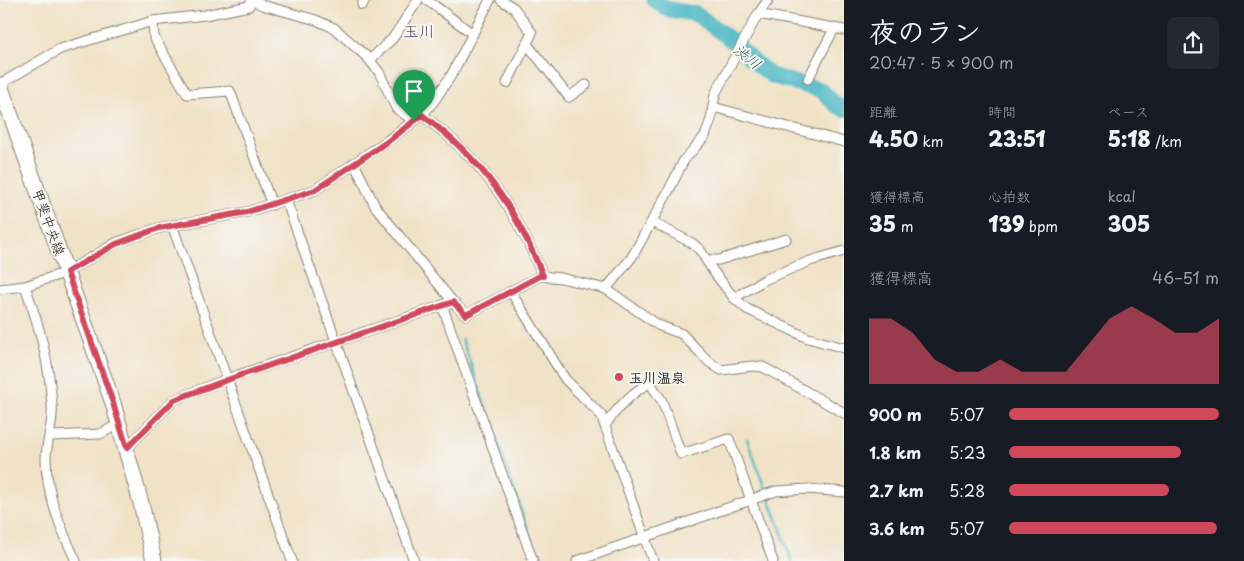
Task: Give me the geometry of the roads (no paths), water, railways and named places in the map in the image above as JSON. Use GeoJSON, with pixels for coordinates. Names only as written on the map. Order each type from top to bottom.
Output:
{"type":"FeatureCollection","features":[{"type":"Feature","properties":{"kind":"main road","name":"甲斐中央線"},"geometry":{"type":"LineString","coordinates":[[0,85],[127,448],[142,503],[154,561]]}},
{"type":"Feature","properties":{"kind":"street"},"geometry":{"type":"LineString","coordinates":[[0,85],[60,49],[153,21],[205,15],[249,6],[253,0],[262,5],[316,20],[334,28],[370,60],[379,72],[396,108],[418,118],[465,150],[484,171],[505,200],[529,242],[543,276]]}},
{"type":"Feature","properties":{"kind":"street"},"geometry":{"type":"LineString","coordinates":[[370,60],[393,38],[418,0]]}},
{"type":"Feature","properties":{"kind":"street"},"geometry":{"type":"LineString","coordinates":[[427,0],[473,34]]}},
{"type":"Feature","properties":{"kind":"street"},"geometry":{"type":"LineString","coordinates":[[0,289],[25,286],[67,272],[116,244],[159,228],[247,212],[315,190],[418,118],[434,101],[452,74],[490,0]]}},
{"type":"Feature","properties":{"kind":"street"},"geometry":{"type":"LineString","coordinates":[[500,0],[514,8],[532,33],[506,83]]}},
{"type":"Feature","properties":{"kind":"street"},"geometry":{"type":"LineString","coordinates":[[606,289],[632,257],[684,160],[705,136],[715,94],[758,14],[768,0]]}},
{"type":"Feature","properties":{"kind":"street"},"geometry":{"type":"LineString","coordinates":[[758,14],[844,30]]}},
{"type":"Feature","properties":{"kind":"street"},"geometry":{"type":"LineString","coordinates":[[153,21],[154,36],[188,94],[230,91],[272,205]]}},
{"type":"Feature","properties":{"kind":"street"},"geometry":{"type":"LineString","coordinates":[[808,79],[834,29]]}},
{"type":"Feature","properties":{"kind":"street"},"geometry":{"type":"LineString","coordinates":[[527,44],[569,97],[586,85]]}},
{"type":"Feature","properties":{"kind":"street"},"geometry":{"type":"LineString","coordinates":[[713,107],[844,142]]}},
{"type":"Feature","properties":{"kind":"street"},"geometry":{"type":"LineString","coordinates":[[354,163],[375,206],[453,302],[466,315],[540,276],[561,278],[606,289],[658,325],[682,334],[709,362],[721,370],[752,366],[763,367],[844,413]]}},
{"type":"Feature","properties":{"kind":"street"},"geometry":{"type":"LineString","coordinates":[[286,200],[414,561]]}},
{"type":"Feature","properties":{"kind":"street"},"geometry":{"type":"LineString","coordinates":[[652,222],[692,243],[700,250],[734,298],[747,309],[808,338],[844,348]]}},
{"type":"Feature","properties":{"kind":"street"},"geometry":{"type":"LineString","coordinates":[[172,225],[292,561]]}},
{"type":"Feature","properties":{"kind":"street"},"geometry":{"type":"LineString","coordinates":[[706,260],[719,260],[786,240]]}},
{"type":"Feature","properties":{"kind":"street"},"geometry":{"type":"LineString","coordinates":[[734,298],[766,279],[810,261],[844,251]]}},
{"type":"Feature","properties":{"kind":"street"},"geometry":{"type":"LineString","coordinates":[[25,286],[38,322],[45,350],[53,408],[46,458],[47,474],[59,524],[76,561]]}},
{"type":"Feature","properties":{"kind":"street"},"geometry":{"type":"LineString","coordinates":[[511,292],[565,379],[601,415],[654,561]]}},
{"type":"Feature","properties":{"kind":"street"},"geometry":{"type":"LineString","coordinates":[[127,448],[174,400],[336,341],[453,302]]}},
{"type":"Feature","properties":{"kind":"street"},"geometry":{"type":"LineString","coordinates":[[442,305],[533,561]]}},
{"type":"Feature","properties":{"kind":"street"},"geometry":{"type":"LineString","coordinates":[[605,424],[618,408],[642,386],[650,383],[662,401],[681,454],[729,439],[773,561]]}},
{"type":"Feature","properties":{"kind":"street"},"geometry":{"type":"LineString","coordinates":[[50,436],[100,434],[119,424]]}},
{"type":"Feature","properties":{"kind":"street"},"geometry":{"type":"LineString","coordinates":[[577,561],[776,491],[808,489],[844,492]]}},
{"type":"Feature","properties":{"kind":"waterway","name":"渋川"},"geometry":{"type":"LineString","coordinates":[[654,0],[667,9],[696,14],[734,42],[772,76],[821,90],[836,105],[844,109]]}},
{"type":"Feature","properties":{"kind":"waterway"},"geometry":{"type":"LineString","coordinates":[[462,339],[539,561]]}},
{"type":"Feature","properties":{"kind":"waterway"},"geometry":{"type":"LineString","coordinates":[[747,439],[766,492]]}},
{"type":"Feature","properties":{"kind":"waterway"},"geometry":{"type":"LineString","coordinates":[[768,497],[792,561]]}},
{"type":"Feature","properties":{"kind":"place","name":"玉川温泉"},"geometry":{"type":"Point","coordinates":[619,377]}},
{"type":"Feature","properties":{"kind":"district","name":"玉川"},"geometry":{"type":"Point","coordinates":[419,30]}}]}
